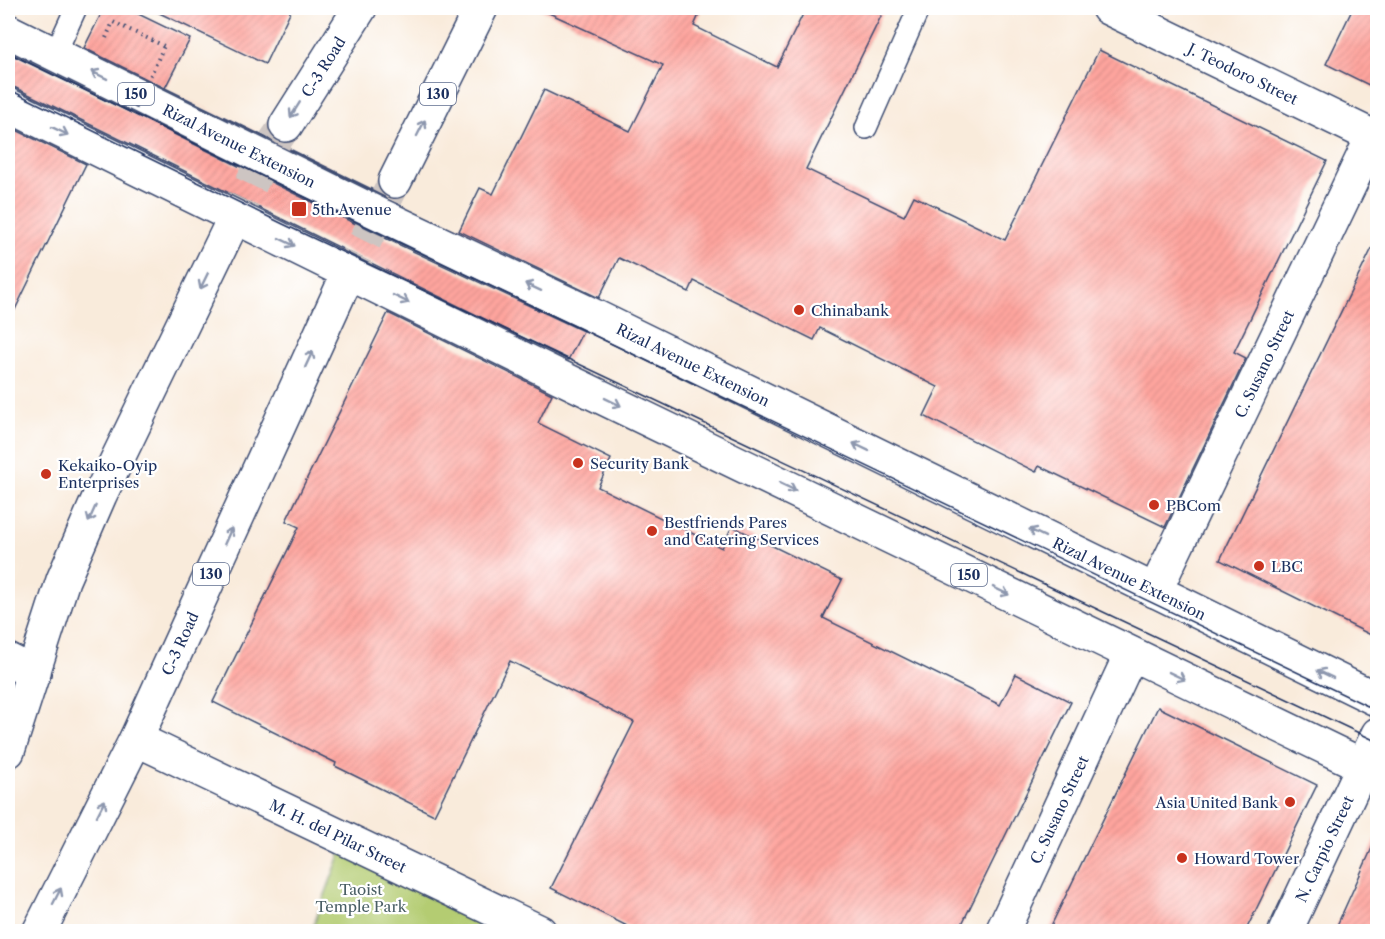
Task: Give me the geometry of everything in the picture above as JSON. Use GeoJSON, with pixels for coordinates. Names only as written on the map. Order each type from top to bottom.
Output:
{"type":"FeatureCollection","features":[{"type":"Feature","properties":{"kind":"main road","name":"C-3 Road"},"geometry":{"type":"LineString","coordinates":[[286,125],[360,8]]}},
{"type":"Feature","properties":{"kind":"main road","name":"130"},"geometry":{"type":"LineString","coordinates":[[395,181],[481,8]]}},
{"type":"Feature","properties":{"kind":"main road","name":"J. Teodoro Street"},"geometry":{"type":"LineString","coordinates":[[1108,8],[1375,137]]}},
{"type":"Feature","properties":{"kind":"main road","name":"Rizal Avenue Extension"},"geometry":{"type":"LineString","coordinates":[[8,30],[378,214],[586,312],[1377,700]]}},
{"type":"Feature","properties":{"kind":"main road","name":"150"},"geometry":{"type":"LineString","coordinates":[[8,105],[550,372],[1370,769]]}},
{"type":"Feature","properties":{"kind":"main road","name":"C. Susano Street"},"geometry":{"type":"LineString","coordinates":[[1155,591],[1375,137]]}},
{"type":"Feature","properties":{"kind":"main road"},"geometry":{"type":"LineString","coordinates":[[8,751],[21,667],[63,580],[100,495],[229,229]]}},
{"type":"Feature","properties":{"kind":"main road","name":"C-3 Road"},"geometry":{"type":"LineString","coordinates":[[39,932],[136,739],[343,285]]}},
{"type":"Feature","properties":{"kind":"main road","name":"C. Susano Street"},"geometry":{"type":"LineString","coordinates":[[1002,932],[1131,654]]}},
{"type":"Feature","properties":{"kind":"main road","name":"N. Carpio Street"},"geometry":{"type":"LineString","coordinates":[[1285,932],[1370,769],[1377,734]]}},
{"type":"Feature","properties":{"kind":"main road","name":"M. H. del Pilar Street"},"geometry":{"type":"LineString","coordinates":[[136,739],[540,932]]}},
{"type":"Feature","properties":{"kind":"lane"},"geometry":{"type":"LineString","coordinates":[[55,54],[76,8]]}},
{"type":"Feature","properties":{"kind":"lane"},"geometry":{"type":"LineString","coordinates":[[866,128],[920,8]]}},
{"type":"Feature","properties":{"kind":"path"},"geometry":{"type":"LineString","coordinates":[[113,22],[164,46],[133,114]]}},
{"type":"Feature","properties":{"kind":"green space","name":"Taoist Temple Park"},"geometry":{"type":"Polygon","coordinates":[[[342,850],[509,932],[311,932],[342,850]]]}},
{"type":"Feature","properties":{"kind":"building"},"geometry":{"type":"Polygon","coordinates":[[[104,8],[126,8],[190,39],[165,88],[385,197],[84,48],[104,8]]]}},
{"type":"Feature","properties":{"kind":"building"},"geometry":{"type":"Polygon","coordinates":[[[149,8],[292,8],[265,64],[149,8]]]}},
{"type":"Feature","properties":{"kind":"building"},"geometry":{"type":"Polygon","coordinates":[[[538,8],[702,8],[694,26],[777,67],[806,8],[885,8],[806,169],[904,216],[914,196],[1005,240],[1099,50],[1327,161],[1234,352],[1246,358],[1165,527],[1039,466],[1036,472],[924,416],[938,387],[820,328],[814,340],[694,281],[689,292],[619,258],[599,298],[459,231],[480,188],[493,194],[544,90],[630,131],[663,65],[538,8]]]}},
{"type":"Feature","properties":{"kind":"building"},"geometry":{"type":"Polygon","coordinates":[[[1353,8],[1377,8],[1377,89],[1326,64],[1353,8]]]}},
{"type":"Feature","properties":{"kind":"building"},"geometry":{"type":"Polygon","coordinates":[[[8,52],[370,231],[583,331],[568,360],[8,86],[8,52]]]}},
{"type":"Feature","properties":{"kind":"building"},"geometry":{"type":"Polygon","coordinates":[[[8,126],[86,164],[8,324],[8,126]]]}},
{"type":"Feature","properties":{"kind":"building"},"geometry":{"type":"Polygon","coordinates":[[[1377,238],[1377,638],[1220,560],[1377,238]]]}},
{"type":"Feature","properties":{"kind":"building"},"geometry":{"type":"Polygon","coordinates":[[[388,313],[552,394],[538,423],[611,459],[598,487],[722,548],[732,526],[842,580],[823,618],[1000,705],[1016,674],[1071,702],[958,932],[639,932],[551,888],[634,722],[510,661],[434,815],[213,702],[299,527],[286,521],[388,313]]]}},
{"type":"Feature","properties":{"kind":"building","name":"Howard Tower"},"geometry":{"type":"Polygon","coordinates":[[[1158,707],[1317,785],[1245,932],[1048,932],[1158,707]]]}},
{"type":"Feature","properties":{"kind":"building"},"geometry":{"type":"Polygon","coordinates":[[[1377,837],[1377,932],[1334,932],[1377,837]]]}},
{"type":"Feature","properties":{"kind":"tunnel"},"geometry":{"type":"LineString","coordinates":[[229,229],[264,157],[286,125]]}},
{"type":"Feature","properties":{"kind":"tunnel"},"geometry":{"type":"LineString","coordinates":[[343,285],[395,181]]}},
{"type":"Feature","properties":{"kind":"tram line"},"geometry":{"type":"LineString","coordinates":[[8,53],[1378,711]]}},
{"type":"Feature","properties":{"kind":"tram line"},"geometry":{"type":"LineString","coordinates":[[8,89],[283,224],[1378,742]]}},
{"type":"Feature","properties":{"kind":"place","name":"5th Avenue"},"geometry":{"type":"Point","coordinates":[299,209]}},
{"type":"Feature","properties":{"kind":"place","name":"Chinabank"},"geometry":{"type":"Point","coordinates":[799,310]}},
{"type":"Feature","properties":{"kind":"place","name":"Security Bank"},"geometry":{"type":"Point","coordinates":[578,463]}},
{"type":"Feature","properties":{"kind":"place","name":"Kekaiko-Oyip Enterprises"},"geometry":{"type":"Point","coordinates":[46,474]}},
{"type":"Feature","properties":{"kind":"place","name":"PBCom"},"geometry":{"type":"Point","coordinates":[1154,505]}},
{"type":"Feature","properties":{"kind":"place","name":"Bestfriends Pares and Catering Services"},"geometry":{"type":"Point","coordinates":[652,531]}},
{"type":"Feature","properties":{"kind":"place","name":"LBC"},"geometry":{"type":"Point","coordinates":[1259,566]}},
{"type":"Feature","properties":{"kind":"place","name":"Asia United Bank"},"geometry":{"type":"Point","coordinates":[1290,802]}},
{"type":"Feature","properties":{"kind":"place","name":"Howard Tower"},"geometry":{"type":"Point","coordinates":[1182,858]}}]}
